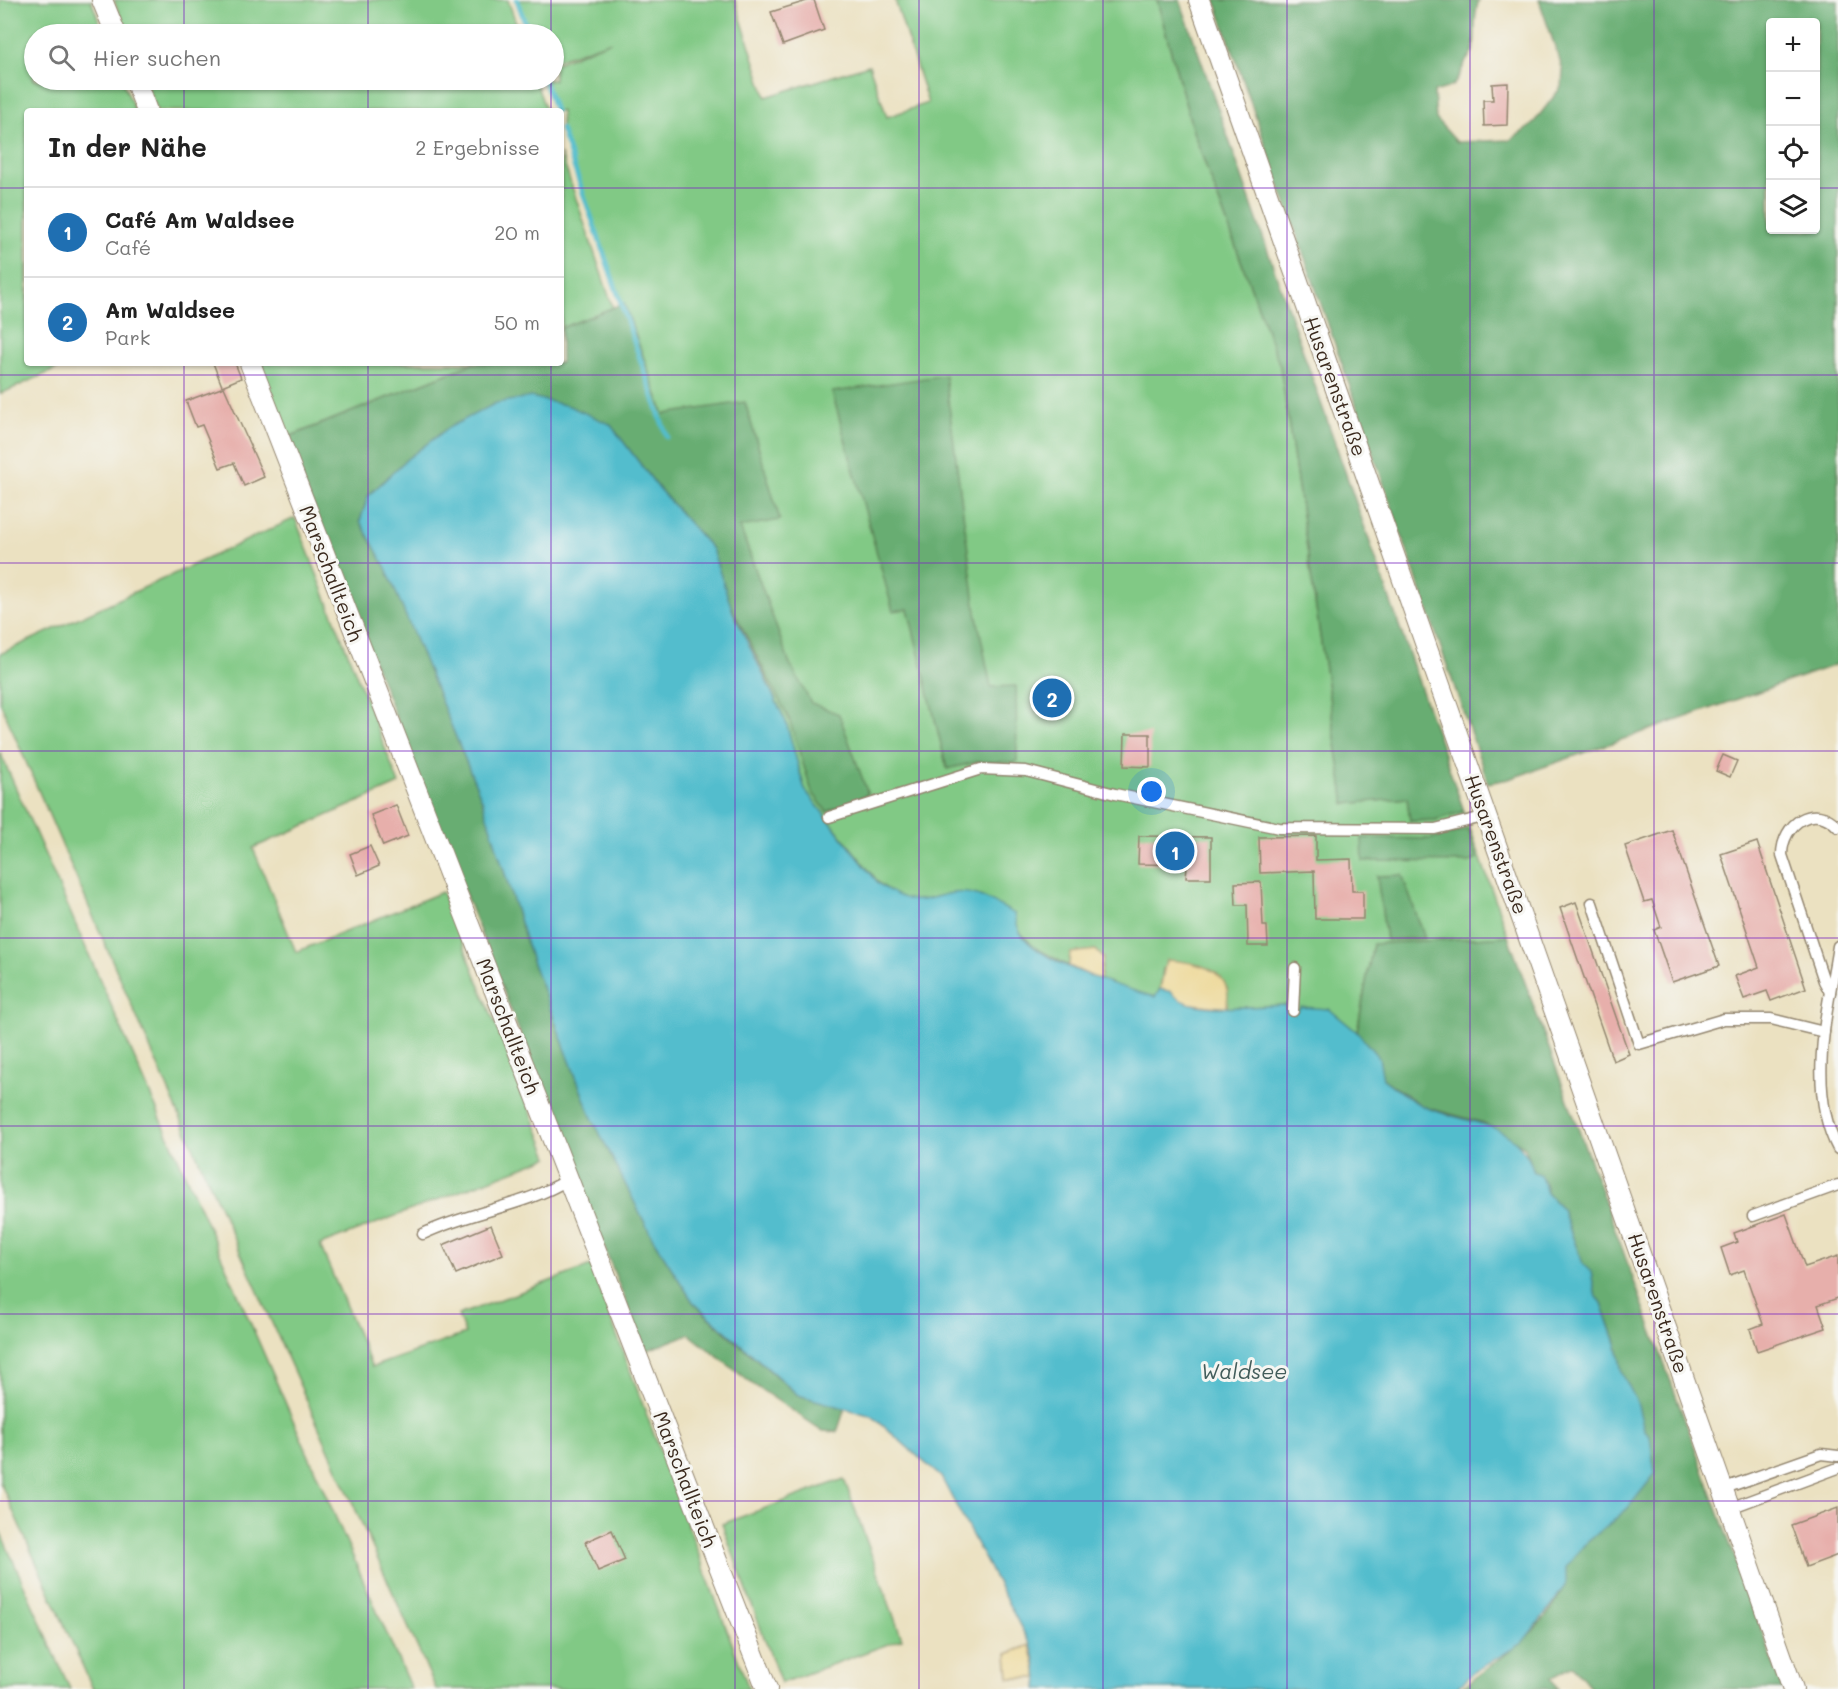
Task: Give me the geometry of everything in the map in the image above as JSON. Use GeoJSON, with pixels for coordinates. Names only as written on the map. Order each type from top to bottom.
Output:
{"type":"FeatureCollection","features":[{"type":"Feature","properties":{"kind":"street"},"geometry":{"type":"LineString","coordinates":[[102,0],[112,24]]}},
{"type":"Feature","properties":{"kind":"street","name":"Husarenstraße"},"geometry":{"type":"LineString","coordinates":[[1199,0],[1793,1689]]}},
{"type":"Feature","properties":{"kind":"street"},"geometry":{"type":"LineString","coordinates":[[139,90],[146,108]]}},
{"type":"Feature","properties":{"kind":"street","name":"Marschallteich"},"geometry":{"type":"LineString","coordinates":[[251,366],[767,1689]]}},
{"type":"Feature","properties":{"kind":"lane"},"geometry":{"type":"LineString","coordinates":[[829,817],[981,769],[1026,771],[1114,794],[1279,828],[1435,829],[1487,816]]}},
{"type":"Feature","properties":{"kind":"lane"},"geometry":{"type":"LineString","coordinates":[[1830,992],[1824,981],[1782,855],[1782,843],[1789,827],[1804,818],[1826,818],[1838,827]]}},
{"type":"Feature","properties":{"kind":"lane"},"geometry":{"type":"LineString","coordinates":[[1592,903],[1639,1044],[1724,1019],[1771,1019],[1824,1032]]}},
{"type":"Feature","properties":{"kind":"lane"},"geometry":{"type":"LineString","coordinates":[[1838,946],[1821,1060],[1828,1123],[1838,1149]]}},
{"type":"Feature","properties":{"kind":"lane"},"geometry":{"type":"LineString","coordinates":[[1293,1011],[1295,968]]}},
{"type":"Feature","properties":{"kind":"lane"},"geometry":{"type":"LineString","coordinates":[[423,1234],[451,1220],[526,1200],[569,1179]]}},
{"type":"Feature","properties":{"kind":"lane"},"geometry":{"type":"LineString","coordinates":[[1753,1216],[1838,1185]]}},
{"type":"Feature","properties":{"kind":"lane"},"geometry":{"type":"LineString","coordinates":[[1722,1489],[1821,1454],[1838,1456]]}},
{"type":"Feature","properties":{"kind":"lane"},"geometry":{"type":"LineString","coordinates":[[1730,1508],[1838,1468]]}},
{"type":"Feature","properties":{"kind":"green space"},"geometry":{"type":"Polygon","coordinates":[[[0,0],[91,0],[100,24],[24,24],[24,90],[126,90],[134,108],[24,108],[24,366],[63,366],[0,394],[0,0]]]}},
{"type":"Feature","properties":{"kind":"green space"},"geometry":{"type":"Polygon","coordinates":[[[114,0],[508,0],[516,24],[123,24],[114,0]]]}},
{"type":"Feature","properties":{"kind":"green space"},"geometry":{"type":"Polygon","coordinates":[[[518,0],[735,0],[766,97],[869,65],[887,117],[928,103],[895,0],[1157,0],[1193,131],[1280,366],[1345,804],[1407,798],[1410,821],[1435,820],[1464,811],[1508,936],[1373,944],[1357,1032],[1328,1009],[1287,1010],[1285,1005],[1227,1008],[1227,988],[1163,968],[1160,989],[1155,998],[1100,980],[1103,958],[1096,950],[1070,953],[1069,966],[1034,947],[1019,931],[927,900],[910,901],[894,895],[879,883],[805,790],[786,722],[719,575],[564,137],[564,108],[553,108],[547,90],[564,90],[564,60],[611,41],[564,57],[564,24],[526,24],[518,0]]]}},
{"type":"Feature","properties":{"kind":"green space"},"geometry":{"type":"Polygon","coordinates":[[[1157,0],[1180,0],[1464,811],[1435,820],[1410,821],[1407,798],[1345,804],[1280,366],[1193,131],[1157,0]]]}},
{"type":"Feature","properties":{"kind":"green space"},"geometry":{"type":"Polygon","coordinates":[[[1215,0],[1479,0],[1473,51],[1455,83],[1448,88],[1434,92],[1436,119],[1457,142],[1510,140],[1531,126],[1562,86],[1563,70],[1539,0],[1838,0],[1838,664],[1509,779],[1488,783],[1215,0]]]}},
{"type":"Feature","properties":{"kind":"green space"},"geometry":{"type":"Polygon","coordinates":[[[149,90],[539,90],[545,108],[156,108],[149,90]]]}},
{"type":"Feature","properties":{"kind":"green space"},"geometry":{"type":"Polygon","coordinates":[[[564,163],[613,308],[564,327],[564,163]]]}},
{"type":"Feature","properties":{"kind":"green space"},"geometry":{"type":"Polygon","coordinates":[[[624,303],[664,414],[745,402],[780,520],[740,527],[789,662],[811,703],[839,714],[868,794],[827,812],[812,792],[789,719],[729,602],[712,549],[660,490],[610,424],[448,428],[407,459],[368,496],[360,521],[386,568],[482,800],[531,958],[590,1114],[653,1239],[693,1302],[718,1326],[798,1395],[845,1408],[837,1432],[823,1431],[751,1383],[689,1334],[645,1351],[286,438],[466,366],[564,366],[564,327],[624,303]]]}},
{"type":"Feature","properties":{"kind":"green space"},"geometry":{"type":"Polygon","coordinates":[[[257,366],[466,366],[286,438],[257,366]]]}},
{"type":"Feature","properties":{"kind":"green space"},"geometry":{"type":"Polygon","coordinates":[[[945,375],[976,612],[991,687],[1016,686],[1017,762],[976,762],[947,769],[908,609],[893,611],[832,392],[945,375]]]}},
{"type":"Feature","properties":{"kind":"green space"},"geometry":{"type":"Polygon","coordinates":[[[295,518],[399,784],[253,848],[296,952],[442,892],[549,1157],[320,1245],[372,1367],[465,1334],[458,1315],[591,1266],[749,1689],[436,1689],[194,1149],[0,702],[0,654],[295,518]]]}},
{"type":"Feature","properties":{"kind":"green space"},"geometry":{"type":"Polygon","coordinates":[[[0,752],[411,1689],[93,1689],[0,1482],[0,752]]]}},
{"type":"Feature","properties":{"kind":"green space"},"geometry":{"type":"Polygon","coordinates":[[[1469,829],[1478,859],[1470,862],[1363,861],[1362,838],[1431,839],[1469,829]]]}},
{"type":"Feature","properties":{"kind":"green space"},"geometry":{"type":"Polygon","coordinates":[[[1402,875],[1425,938],[1386,940],[1377,876],[1402,875]]]}},
{"type":"Feature","properties":{"kind":"green space"},"geometry":{"type":"Polygon","coordinates":[[[1508,936],[1783,1689],[1592,1689],[1573,1666],[1551,1678],[1558,1689],[1460,1689],[1527,1637],[1542,1621],[1555,1604],[1563,1586],[1566,1567],[1584,1545],[1628,1508],[1650,1436],[1644,1429],[1637,1404],[1622,1373],[1617,1345],[1602,1303],[1595,1293],[1591,1273],[1583,1264],[1562,1209],[1547,1193],[1545,1183],[1534,1172],[1525,1147],[1484,1123],[1424,1107],[1382,1078],[1379,1058],[1357,1032],[1373,944],[1508,936]]]}},
{"type":"Feature","properties":{"kind":"green space"},"geometry":{"type":"Polygon","coordinates":[[[844,1479],[902,1639],[781,1683],[722,1524],[844,1479]]]}},
{"type":"Feature","properties":{"kind":"green space"},"geometry":{"type":"Polygon","coordinates":[[[0,1531],[70,1689],[0,1689],[0,1531]]]}},
{"type":"Feature","properties":{"kind":"sand"},"geometry":{"type":"Polygon","coordinates":[[[1096,950],[1103,958],[1100,980],[1069,966],[1070,953],[1096,950]]]}},
{"type":"Feature","properties":{"kind":"sand"},"geometry":{"type":"Polygon","coordinates":[[[1166,960],[1193,963],[1218,974],[1228,991],[1227,1008],[1184,1003],[1160,989],[1166,960]]]}},
{"type":"Feature","properties":{"kind":"sand"},"geometry":{"type":"Polygon","coordinates":[[[1030,1645],[1038,1678],[1009,1678],[1007,1654],[1030,1645]]]}},
{"type":"Feature","properties":{"kind":"water","name":"Waldsee"},"geometry":{"type":"Polygon","coordinates":[[[531,397],[569,406],[610,424],[660,490],[712,549],[733,612],[786,722],[805,790],[879,884],[909,899],[930,899],[951,893],[982,897],[1015,914],[1020,932],[1044,954],[1082,972],[1155,997],[1160,989],[1172,992],[1180,999],[1192,1004],[1207,1006],[1224,1008],[1286,1005],[1287,1010],[1297,1011],[1301,1007],[1329,1009],[1357,1032],[1379,1058],[1383,1079],[1403,1094],[1441,1113],[1489,1126],[1516,1142],[1526,1155],[1534,1172],[1540,1174],[1547,1193],[1562,1209],[1583,1264],[1591,1272],[1595,1293],[1602,1303],[1617,1346],[1622,1373],[1637,1402],[1644,1429],[1650,1436],[1655,1474],[1628,1508],[1584,1545],[1566,1567],[1566,1583],[1553,1604],[1522,1643],[1474,1672],[1455,1689],[1037,1689],[1038,1678],[1033,1650],[941,1477],[872,1416],[798,1395],[693,1302],[653,1239],[590,1114],[531,958],[482,800],[386,568],[360,521],[368,496],[407,459],[448,428],[496,403],[531,397]]]}},
{"type":"Feature","properties":{"kind":"building"},"geometry":{"type":"Polygon","coordinates":[[[814,0],[824,30],[783,45],[771,12],[814,0]]]}},
{"type":"Feature","properties":{"kind":"building"},"geometry":{"type":"Polygon","coordinates":[[[1508,83],[1507,125],[1484,126],[1483,100],[1493,100],[1492,84],[1508,83]]]}},
{"type":"Feature","properties":{"kind":"building"},"geometry":{"type":"Polygon","coordinates":[[[214,366],[236,366],[241,378],[222,386],[214,366]]]}},
{"type":"Feature","properties":{"kind":"building"},"geometry":{"type":"Polygon","coordinates":[[[224,387],[264,477],[244,486],[234,463],[220,468],[202,425],[196,427],[186,401],[224,387]]]}},
{"type":"Feature","properties":{"kind":"building"},"geometry":{"type":"Polygon","coordinates":[[[1125,734],[1150,734],[1150,767],[1124,766],[1125,734]]]}},
{"type":"Feature","properties":{"kind":"building"},"geometry":{"type":"Polygon","coordinates":[[[1723,755],[1737,761],[1730,777],[1716,771],[1723,755]]]}},
{"type":"Feature","properties":{"kind":"building"},"geometry":{"type":"Polygon","coordinates":[[[396,805],[408,836],[383,846],[371,815],[396,805]]]}},
{"type":"Feature","properties":{"kind":"building"},"geometry":{"type":"Polygon","coordinates":[[[1672,830],[1719,966],[1672,982],[1654,930],[1661,927],[1652,900],[1644,902],[1625,846],[1672,830]]]}},
{"type":"Feature","properties":{"kind":"building"},"geometry":{"type":"Polygon","coordinates":[[[1139,836],[1211,837],[1211,878],[1186,878],[1187,865],[1138,864],[1139,836]]]}},
{"type":"Feature","properties":{"kind":"building"},"geometry":{"type":"Polygon","coordinates":[[[1316,836],[1316,860],[1351,859],[1352,891],[1363,891],[1363,919],[1315,919],[1314,871],[1260,873],[1259,837],[1316,836]]]}},
{"type":"Feature","properties":{"kind":"building"},"geometry":{"type":"Polygon","coordinates":[[[1757,842],[1806,988],[1771,1001],[1767,991],[1744,999],[1735,976],[1759,967],[1721,854],[1757,842]]]}},
{"type":"Feature","properties":{"kind":"building"},"geometry":{"type":"Polygon","coordinates":[[[370,846],[379,866],[358,875],[350,854],[370,846]]]}},
{"type":"Feature","properties":{"kind":"building"},"geometry":{"type":"Polygon","coordinates":[[[1261,882],[1263,926],[1267,926],[1268,946],[1248,946],[1247,905],[1236,905],[1235,883],[1261,882]]]}},
{"type":"Feature","properties":{"kind":"building"},"geometry":{"type":"Polygon","coordinates":[[[1576,902],[1629,1054],[1613,1061],[1560,908],[1576,902]]]}},
{"type":"Feature","properties":{"kind":"building"},"geometry":{"type":"Polygon","coordinates":[[[1786,1214],[1805,1267],[1838,1256],[1838,1298],[1818,1305],[1826,1328],[1757,1351],[1750,1329],[1763,1324],[1744,1270],[1730,1275],[1721,1248],[1737,1242],[1734,1233],[1786,1214]]]}},
{"type":"Feature","properties":{"kind":"building"},"geometry":{"type":"Polygon","coordinates":[[[491,1225],[503,1254],[456,1274],[443,1245],[491,1225]]]}},
{"type":"Feature","properties":{"kind":"building"},"geometry":{"type":"Polygon","coordinates":[[[1838,1508],[1838,1555],[1806,1567],[1791,1525],[1838,1508]]]}},
{"type":"Feature","properties":{"kind":"building"},"geometry":{"type":"Polygon","coordinates":[[[612,1530],[625,1560],[598,1571],[585,1542],[612,1530]]]}},
{"type":"Feature","properties":{"kind":"waterway"},"geometry":{"type":"LineString","coordinates":[[517,0],[525,24]]}},
{"type":"Feature","properties":{"kind":"waterway"},"geometry":{"type":"LineString","coordinates":[[548,90],[554,108]]}},
{"type":"Feature","properties":{"kind":"waterway"},"geometry":{"type":"LineString","coordinates":[[564,138],[667,437]]}},
{"type":"Feature","properties":{"kind":"place","name":"Am Waldsee"},"geometry":{"type":"Point","coordinates":[1052,698]}},
{"type":"Feature","properties":{"kind":"place","name":"Café Am Waldsee"},"geometry":{"type":"Point","coordinates":[1175,851]}}]}
